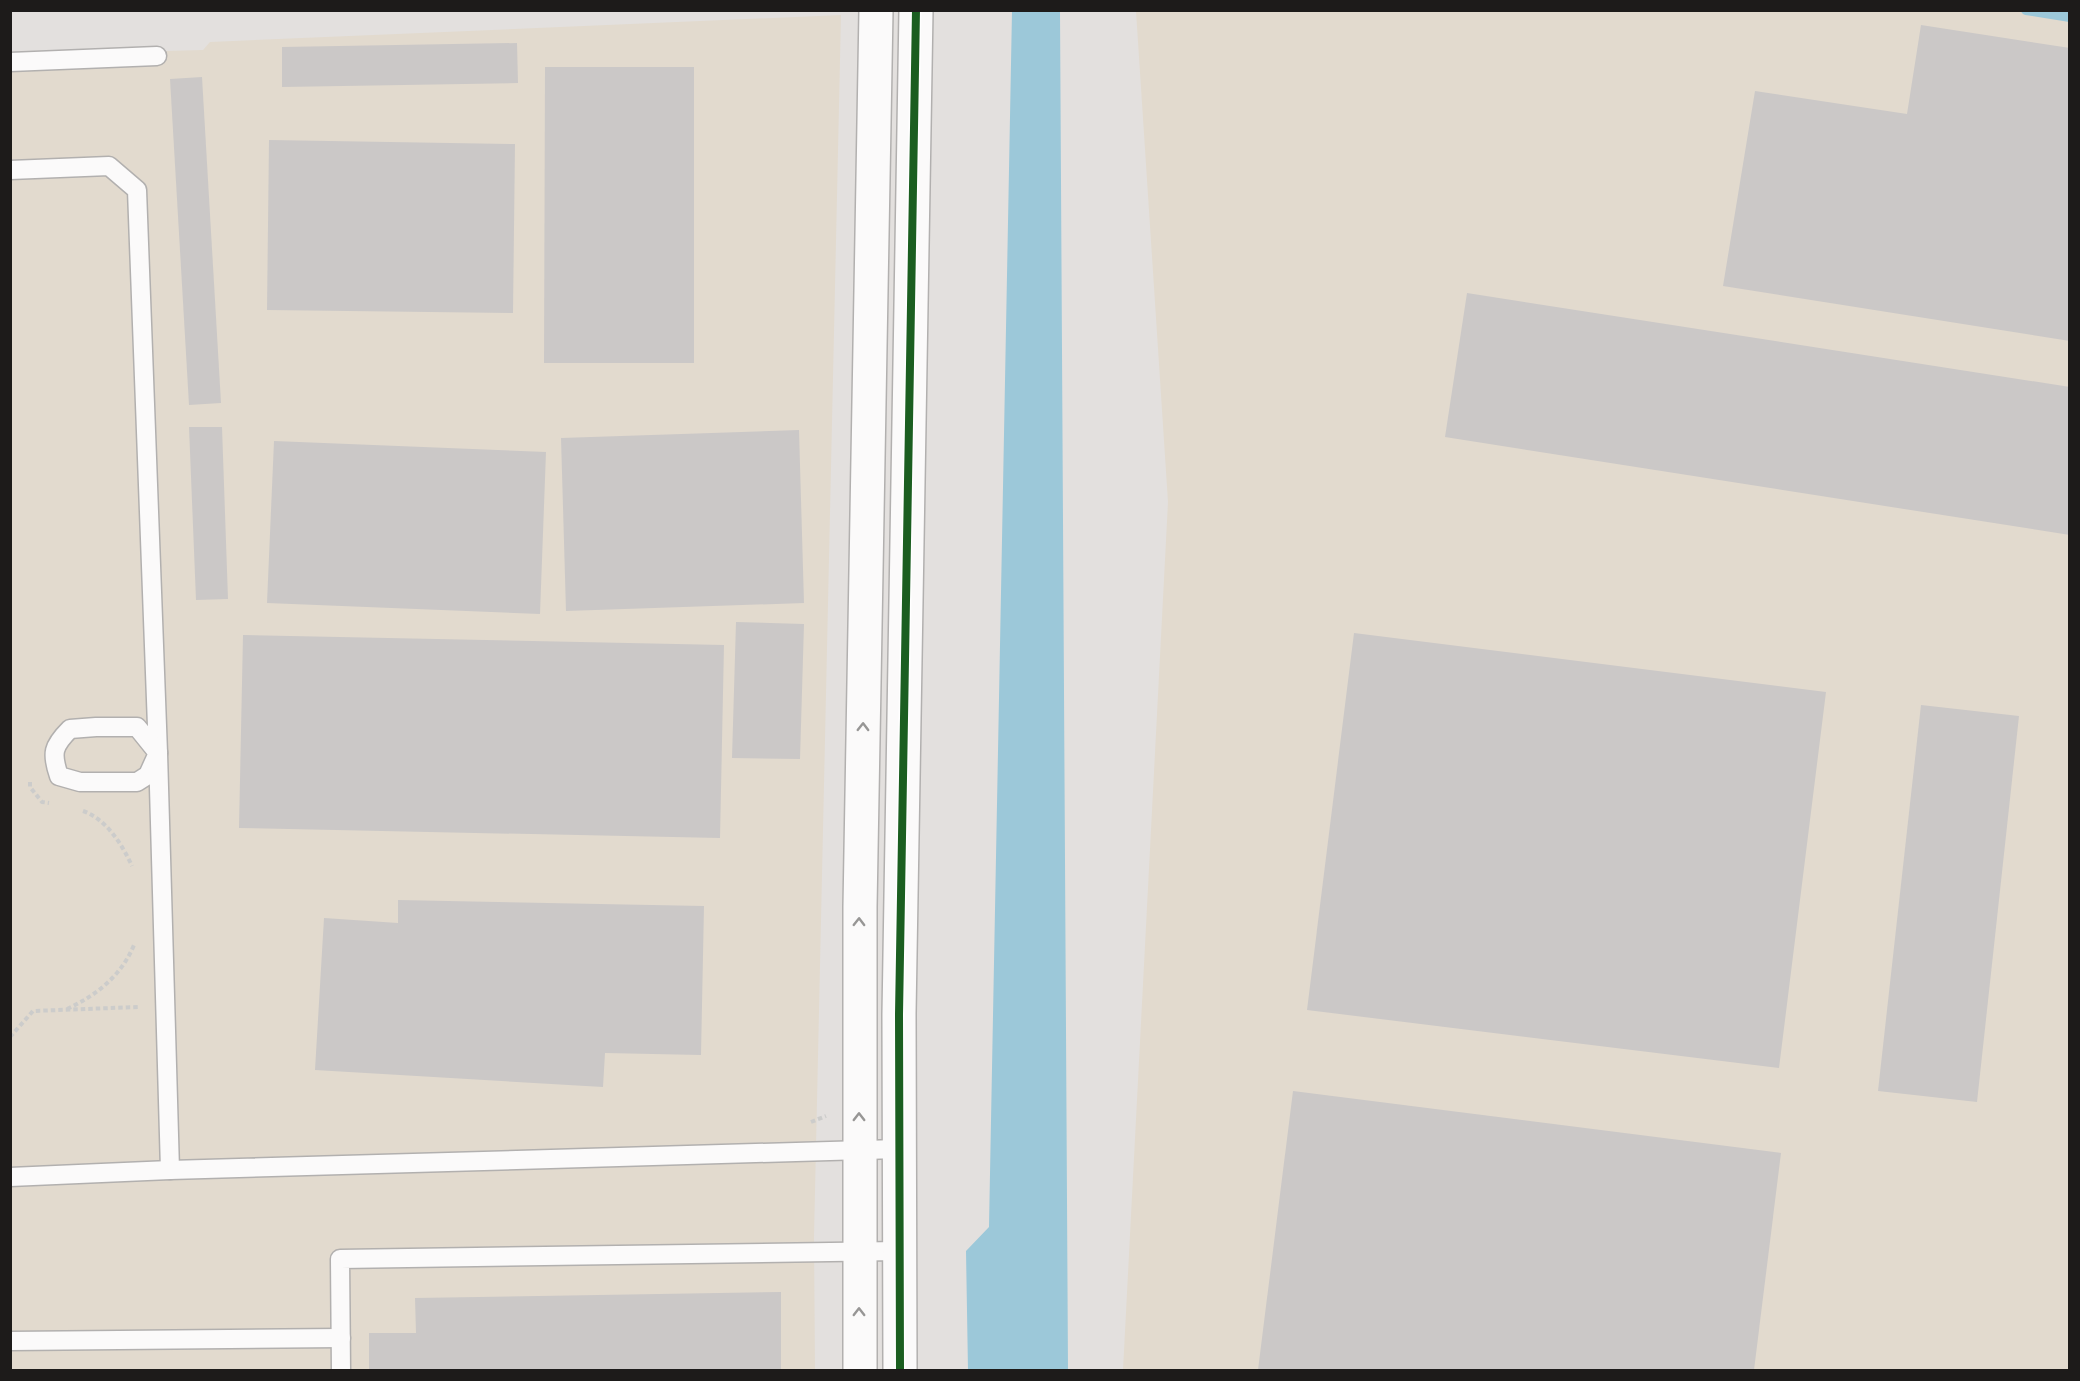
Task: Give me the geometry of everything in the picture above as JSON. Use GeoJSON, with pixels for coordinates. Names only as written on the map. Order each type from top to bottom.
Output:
{"type":"FeatureCollection","features":[{"type":"Feature","properties":{"kind":"street"},"geometry":{"type":"LineString","coordinates":[[860,1371],[860,895],[876,10]]}},
{"type":"Feature","properties":{"kind":"street"},"geometry":{"type":"LineString","coordinates":[[900,1371],[899,1003],[916,10]]}},
{"type":"Feature","properties":{"kind":"lane"},"geometry":{"type":"LineString","coordinates":[[10,62],[157,56]]}},
{"type":"Feature","properties":{"kind":"lane"},"geometry":{"type":"LineString","coordinates":[[10,170],[109,166],[136,190],[158,753],[170,1170]]}},
{"type":"Feature","properties":{"kind":"lane"},"geometry":{"type":"LineString","coordinates":[[96,727],[137,727],[158,753],[148,775],[136,782],[80,782],[59,776],[53,760],[57,742],[70,729],[96,727]]}},
{"type":"Feature","properties":{"kind":"lane"},"geometry":{"type":"LineString","coordinates":[[10,1178],[170,1170],[898,1149]]}},
{"type":"Feature","properties":{"kind":"lane"},"geometry":{"type":"LineString","coordinates":[[341,1371],[340,1259],[899,1251]]}},
{"type":"Feature","properties":{"kind":"lane"},"geometry":{"type":"LineString","coordinates":[[10,1341],[341,1338]]}},
{"type":"Feature","properties":{"kind":"path"},"geometry":{"type":"LineString","coordinates":[[30,777],[30,787],[42,802],[55,804]]}},
{"type":"Feature","properties":{"kind":"path"},"geometry":{"type":"LineString","coordinates":[[80,810],[95,816],[109,830],[127,857],[136,876]]}},
{"type":"Feature","properties":{"kind":"path"},"geometry":{"type":"LineString","coordinates":[[67,1009],[86,1000],[111,981],[129,956],[137,938]]}},
{"type":"Feature","properties":{"kind":"path"},"geometry":{"type":"LineString","coordinates":[[10,1037],[33,1011],[144,1007]]}},
{"type":"Feature","properties":{"kind":"path"},"geometry":{"type":"LineString","coordinates":[[807,1122],[819,1120],[830,1114]]}},
{"type":"Feature","properties":{"kind":"shaded area"},"geometry":{"type":"Polygon","coordinates":[[[1136,11],[2069,11],[2069,1370],[1123,1370],[1168,502],[1136,11]]]}},
{"type":"Feature","properties":{"kind":"shaded area"},"geometry":{"type":"Polygon","coordinates":[[[841,15],[814,1237],[815,1370],[11,1370],[10,68],[167,60],[166,51],[203,50],[210,42],[841,15]]]}},
{"type":"Feature","properties":{"kind":"water"},"geometry":{"type":"Polygon","coordinates":[[[1012,11],[1060,11],[1068,1370],[968,1370],[966,1251],[989,1227],[1012,11]]]}},
{"type":"Feature","properties":{"kind":"building"},"geometry":{"type":"Polygon","coordinates":[[[1921,25],[2070,48],[2070,341],[1723,286],[1755,91],[1907,114],[1921,25]]]}},
{"type":"Feature","properties":{"kind":"building"},"geometry":{"type":"Polygon","coordinates":[[[517,43],[518,83],[282,87],[282,47],[517,43]]]}},
{"type":"Feature","properties":{"kind":"building"},"geometry":{"type":"Polygon","coordinates":[[[545,67],[694,67],[694,363],[544,363],[545,67]]]}},
{"type":"Feature","properties":{"kind":"building"},"geometry":{"type":"Polygon","coordinates":[[[202,77],[221,403],[189,405],[170,79],[202,77]]]}},
{"type":"Feature","properties":{"kind":"building"},"geometry":{"type":"Polygon","coordinates":[[[269,140],[515,144],[513,313],[267,310],[269,140]]]}},
{"type":"Feature","properties":{"kind":"building"},"geometry":{"type":"Polygon","coordinates":[[[1467,293],[2070,387],[2070,535],[1445,437],[1467,293]]]}},
{"type":"Feature","properties":{"kind":"building"},"geometry":{"type":"Polygon","coordinates":[[[189,427],[222,427],[228,599],[196,600],[189,427]]]}},
{"type":"Feature","properties":{"kind":"building"},"geometry":{"type":"Polygon","coordinates":[[[799,430],[804,603],[566,611],[561,438],[799,430]]]}},
{"type":"Feature","properties":{"kind":"building"},"geometry":{"type":"Polygon","coordinates":[[[274,441],[546,452],[540,614],[267,603],[274,441]]]}},
{"type":"Feature","properties":{"kind":"building"},"geometry":{"type":"Polygon","coordinates":[[[736,622],[804,624],[800,759],[732,758],[736,622]]]}},
{"type":"Feature","properties":{"kind":"building"},"geometry":{"type":"Polygon","coordinates":[[[1354,633],[1826,692],[1779,1068],[1307,1010],[1354,633]]]}},
{"type":"Feature","properties":{"kind":"building"},"geometry":{"type":"Polygon","coordinates":[[[243,635],[724,645],[720,838],[239,828],[243,635]]]}},
{"type":"Feature","properties":{"kind":"building"},"geometry":{"type":"Polygon","coordinates":[[[1921,705],[2019,716],[1977,1102],[1878,1091],[1921,705]]]}},
{"type":"Feature","properties":{"kind":"building"},"geometry":{"type":"Polygon","coordinates":[[[398,900],[704,906],[701,1055],[605,1053],[603,1087],[315,1070],[324,918],[398,923],[398,900]]]}},
{"type":"Feature","properties":{"kind":"building"},"geometry":{"type":"Polygon","coordinates":[[[1293,1091],[1781,1153],[1754,1370],[1258,1370],[1293,1091]]]}},
{"type":"Feature","properties":{"kind":"building"},"geometry":{"type":"Polygon","coordinates":[[[781,1292],[781,1370],[369,1370],[369,1333],[416,1333],[415,1298],[781,1292]]]}},
{"type":"Feature","properties":{"kind":"waterway"},"geometry":{"type":"LineString","coordinates":[[2026,10],[2070,17]]}},
{"type":"Feature","properties":{"kind":"cycle path"},"geometry":{"type":"LineString","coordinates":[[900,1370],[899,1014],[916,10]]}}]}
